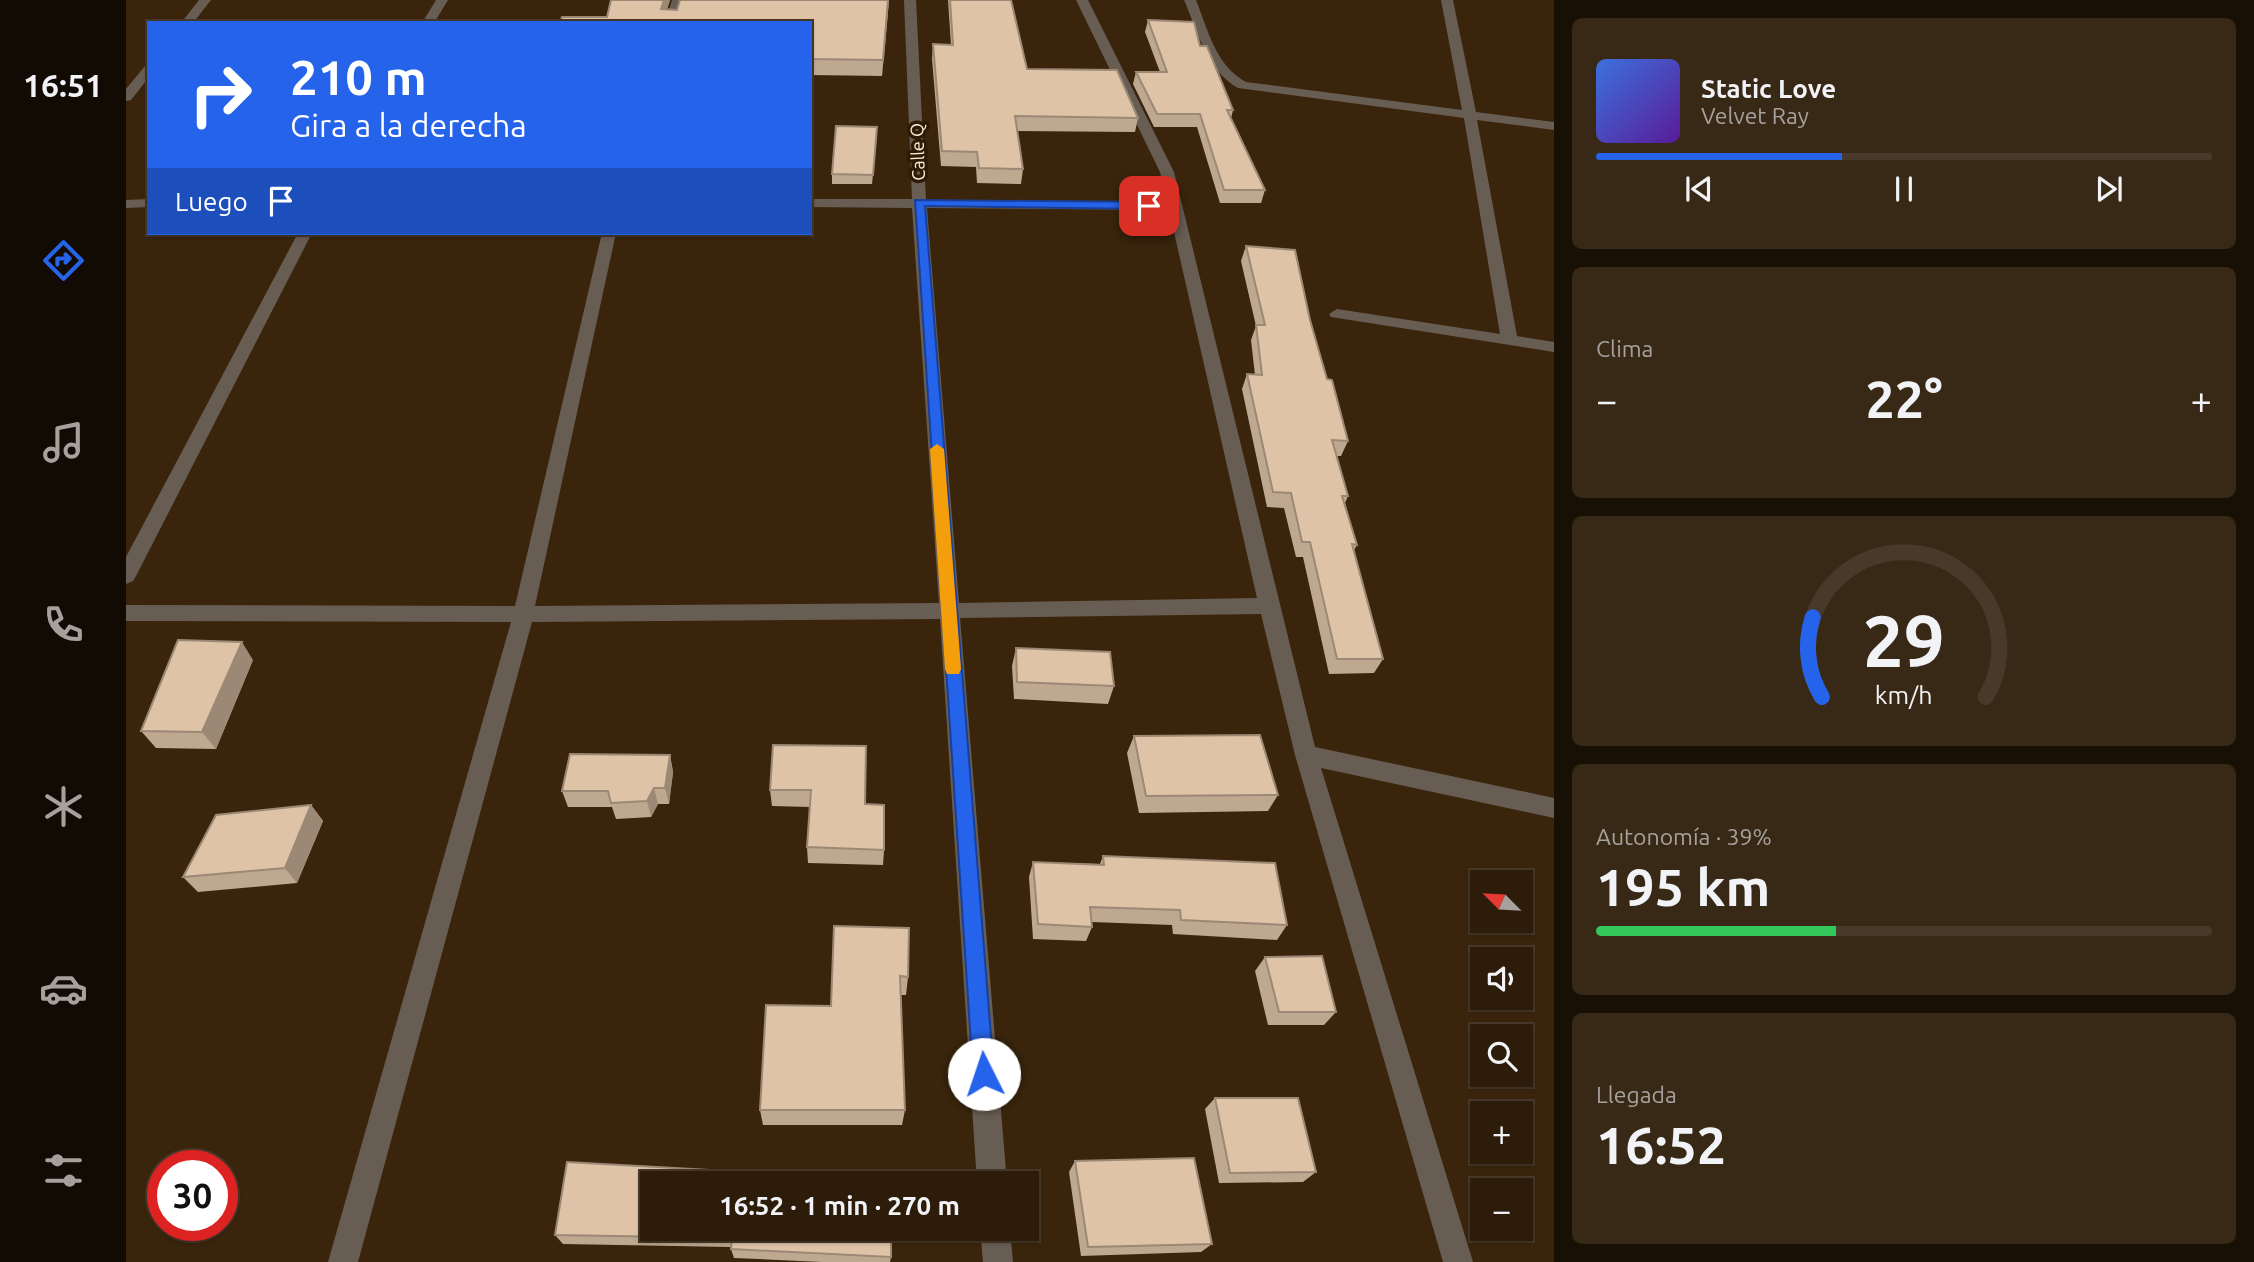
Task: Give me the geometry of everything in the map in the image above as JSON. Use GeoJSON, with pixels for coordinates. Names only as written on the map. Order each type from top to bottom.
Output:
{"type":"FeatureCollection","features":[{"type":"Feature","properties":{"kind":"street"},"geometry":{"type":"LineString","coordinates":[[189,21],[205,0]]}},
{"type":"Feature","properties":{"kind":"street"},"geometry":{"type":"LineString","coordinates":[[429,21],[442,0]]}},
{"type":"Feature","properties":{"kind":"street"},"geometry":{"type":"LineString","coordinates":[[672,21],[678,0]]}},
{"type":"Feature","properties":{"kind":"street","name":"Calle Q"},"geometry":{"type":"LineString","coordinates":[[910,0],[919,202],[991,1171]]}},
{"type":"Feature","properties":{"kind":"street"},"geometry":{"type":"LineString","coordinates":[[1082,0],[1167,172],[1269,606],[1307,755],[1458,1262]]}},
{"type":"Feature","properties":{"kind":"street"},"geometry":{"type":"LineString","coordinates":[[1190,0],[1221,70],[1230,80],[1243,85],[1554,126]]}},
{"type":"Feature","properties":{"kind":"street"},"geometry":{"type":"LineString","coordinates":[[1443,1],[1471,115],[1509,340]]}},
{"type":"Feature","properties":{"kind":"street"},"geometry":{"type":"LineString","coordinates":[[126,97],[147,71]]}},
{"type":"Feature","properties":{"kind":"street"},"geometry":{"type":"LineString","coordinates":[[126,204],[147,203]]}},
{"type":"Feature","properties":{"kind":"street"},"geometry":{"type":"LineString","coordinates":[[812,203],[1175,206]]}},
{"type":"Feature","properties":{"kind":"street"},"geometry":{"type":"LineString","coordinates":[[126,576],[304,235]]}},
{"type":"Feature","properties":{"kind":"street"},"geometry":{"type":"LineString","coordinates":[[343,1262],[523,615],[610,235]]}},
{"type":"Feature","properties":{"kind":"street"},"geometry":{"type":"LineString","coordinates":[[1337,314],[1554,347]]}},
{"type":"Feature","properties":{"kind":"street"},"geometry":{"type":"LineString","coordinates":[[126,613],[523,615],[949,612],[1269,606]]}},
{"type":"Feature","properties":{"kind":"street"},"geometry":{"type":"LineString","coordinates":[[1307,755],[1554,808]]}},
{"type":"Feature","properties":{"kind":"street"},"geometry":{"type":"LineString","coordinates":[[997,1241],[998,1262]]}},
{"type":"Feature","properties":{"kind":"building"},"geometry":{"type":"Polygon","coordinates":[[[611,0],[664,0],[661,9],[677,10],[680,0],[888,0],[883,60],[812,59],[812,21],[561,21],[562,17],[607,17],[611,0]]]}},
{"type":"Feature","properties":{"kind":"building"},"geometry":{"type":"Polygon","coordinates":[[[950,0],[1011,0],[1027,69],[1117,70],[1138,118],[1015,116],[1023,169],[979,168],[977,152],[942,151],[933,44],[953,45],[950,0]]]}},
{"type":"Feature","properties":{"kind":"building"},"geometry":{"type":"Polygon","coordinates":[[[1148,20],[1194,22],[1200,46],[1207,46],[1233,110],[1227,110],[1265,190],[1224,190],[1200,114],[1157,114],[1136,72],[1167,72],[1148,20]]]}},
{"type":"Feature","properties":{"kind":"building"},"geometry":{"type":"Polygon","coordinates":[[[836,126],[877,127],[873,175],[832,174],[836,126]]]}},
{"type":"Feature","properties":{"kind":"building"},"geometry":{"type":"Polygon","coordinates":[[[1246,246],[1295,250],[1310,320],[1327,379],[1332,380],[1348,441],[1332,440],[1348,496],[1342,496],[1357,545],[1352,544],[1383,659],[1337,659],[1310,542],[1302,542],[1291,493],[1273,492],[1247,374],[1262,375],[1256,325],[1265,325],[1246,246]]]}},
{"type":"Feature","properties":{"kind":"building"},"geometry":{"type":"Polygon","coordinates":[[[178,640],[242,642],[202,732],[141,731],[178,640]]]}},
{"type":"Feature","properties":{"kind":"building"},"geometry":{"type":"Polygon","coordinates":[[[1016,648],[1110,652],[1114,686],[1017,682],[1016,648]]]}},
{"type":"Feature","properties":{"kind":"building"},"geometry":{"type":"Polygon","coordinates":[[[1260,735],[1278,795],[1146,796],[1134,736],[1260,735]]]}},
{"type":"Feature","properties":{"kind":"building"},"geometry":{"type":"Polygon","coordinates":[[[773,745],[866,746],[865,804],[884,805],[884,850],[807,847],[811,790],[770,790],[773,745]]]}},
{"type":"Feature","properties":{"kind":"building"},"geometry":{"type":"Polygon","coordinates":[[[570,754],[670,755],[665,788],[654,788],[647,801],[611,803],[608,791],[562,791],[570,754]]]}},
{"type":"Feature","properties":{"kind":"building"},"geometry":{"type":"Polygon","coordinates":[[[311,805],[285,868],[183,877],[216,815],[311,805]]]}},
{"type":"Feature","properties":{"kind":"building"},"geometry":{"type":"Polygon","coordinates":[[[1103,856],[1275,863],[1287,925],[1181,920],[1180,910],[1090,907],[1092,927],[1038,924],[1033,862],[1104,865],[1103,856]]]}},
{"type":"Feature","properties":{"kind":"building"},"geometry":{"type":"Polygon","coordinates":[[[834,926],[909,928],[908,977],[900,976],[905,1110],[760,1110],[766,1005],[831,1006],[834,926]]]}},
{"type":"Feature","properties":{"kind":"building"},"geometry":{"type":"Polygon","coordinates":[[[1322,956],[1336,1012],[1279,1012],[1265,957],[1322,956]]]}},
{"type":"Feature","properties":{"kind":"building"},"geometry":{"type":"Polygon","coordinates":[[[1215,1098],[1298,1098],[1316,1172],[1230,1173],[1215,1098]]]}},
{"type":"Feature","properties":{"kind":"building"},"geometry":{"type":"Polygon","coordinates":[[[1194,1158],[1212,1244],[1088,1247],[1075,1161],[1194,1158]]]}},
{"type":"Feature","properties":{"kind":"building"},"geometry":{"type":"Polygon","coordinates":[[[567,1162],[728,1171],[640,1171],[640,1236],[555,1235],[567,1162]]]}},
{"type":"Feature","properties":{"kind":"building"},"geometry":{"type":"Polygon","coordinates":[[[732,1241],[891,1241],[891,1257],[731,1249],[732,1241]]]}},
{"type":"Feature","properties":{"kind":"slow traffic"},"geometry":{"type":"LineString","coordinates":[[937,449],[953,669]]}},
{"type":"Feature","properties":{"kind":"route"},"geometry":{"type":"LineString","coordinates":[[984,1074],[919,202],[1149,206]]}}]}
